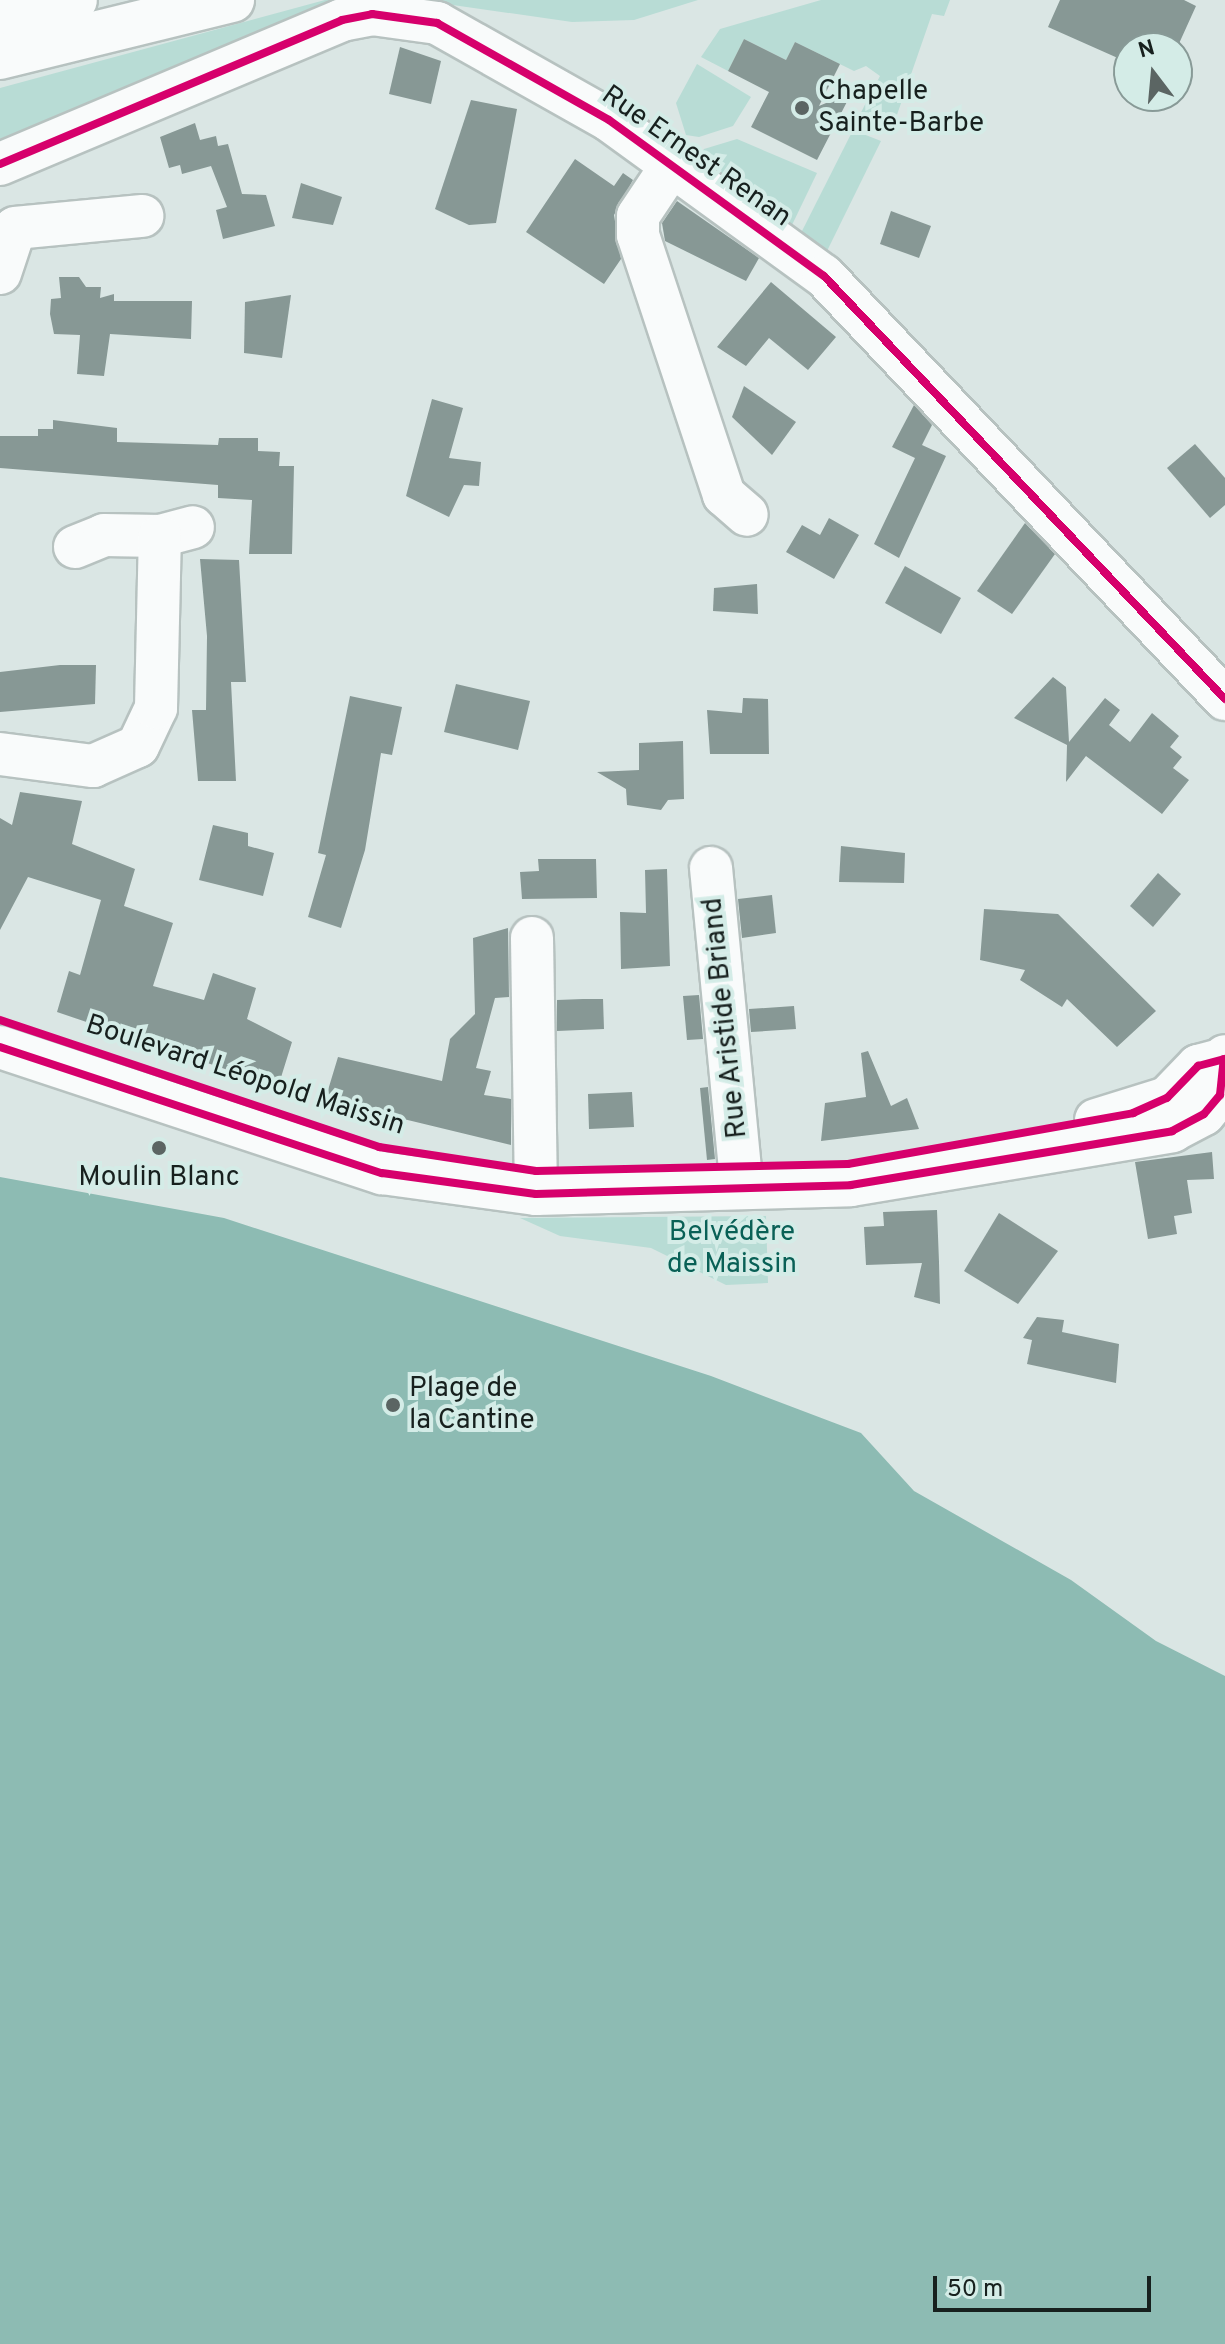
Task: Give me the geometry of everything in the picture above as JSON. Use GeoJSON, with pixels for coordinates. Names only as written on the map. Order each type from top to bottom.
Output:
{"type":"FeatureCollection","features":[{"type":"Feature","properties":{"kind":"highway"},"geometry":{"type":"LineString","coordinates":[[0,18],[75,0]]}},
{"type":"Feature","properties":{"kind":"highway"},"geometry":{"type":"LineString","coordinates":[[0,57],[232,0]]}},
{"type":"Feature","properties":{"kind":"street","name":"Rue Ernest Renan"},"geometry":{"type":"LineString","coordinates":[[0,164],[284,40],[372,14],[437,23],[486,48],[672,165],[824,276],[886,335],[1118,593],[1225,699]]}},
{"type":"Feature","properties":{"kind":"street"},"geometry":{"type":"LineString","coordinates":[[672,165],[638,216],[638,235],[724,495],[747,515]]}},
{"type":"Feature","properties":{"kind":"street"},"geometry":{"type":"LineString","coordinates":[[0,273],[15,228],[142,216]]}},
{"type":"Feature","properties":{"kind":"street"},"geometry":{"type":"LineString","coordinates":[[0,754],[93,766],[138,746],[156,708],[176,531],[104,535],[75,547]]}},
{"type":"Feature","properties":{"kind":"street","name":"Rue Aristide Briand"},"geometry":{"type":"LineString","coordinates":[[711,868],[740,1168]]}},
{"type":"Feature","properties":{"kind":"street"},"geometry":{"type":"LineString","coordinates":[[532,938],[536,1182]]}},
{"type":"Feature","properties":{"kind":"street","name":"Boulevard Léopold Maissin"},"geometry":{"type":"LineString","coordinates":[[0,1020],[379,1147],[536,1182],[848,1164],[1133,1113],[1167,1098],[1198,1066],[1224,1073],[1204,1114],[1172,1131],[851,1185],[536,1182],[382,1173],[0,1047]]}},
{"type":"Feature","properties":{"kind":"green space"},"geometry":{"type":"Polygon","coordinates":[[[325,0],[364,0],[288,19],[0,139],[0,88],[325,0]]]}},
{"type":"Feature","properties":{"kind":"green space"},"geometry":{"type":"Polygon","coordinates":[[[418,0],[698,0],[634,20],[572,22],[418,0]]]}},
{"type":"Feature","properties":{"kind":"green space"},"geometry":{"type":"Polygon","coordinates":[[[821,0],[950,0],[944,16],[932,14],[891,132],[857,120],[880,76],[866,66],[854,71],[795,42],[786,60],[744,39],[728,71],[701,57],[720,29],[821,0]]]}},
{"type":"Feature","properties":{"kind":"green space"},"geometry":{"type":"Polygon","coordinates":[[[697,64],[751,97],[733,126],[699,137],[686,135],[676,103],[697,64]]]}},
{"type":"Feature","properties":{"kind":"green space"},"geometry":{"type":"Polygon","coordinates":[[[853,130],[881,141],[827,251],[801,233],[853,130]]]}},
{"type":"Feature","properties":{"kind":"green space"},"geometry":{"type":"Polygon","coordinates":[[[737,139],[817,173],[792,225],[695,164],[704,149],[737,139]]]}},
{"type":"Feature","properties":{"kind":"green space","name":"Belvédère de Maissin"},"geometry":{"type":"Polygon","coordinates":[[[766,1216],[768,1283],[726,1285],[651,1248],[560,1236],[520,1218],[766,1216]]]}},
{"type":"Feature","properties":{"kind":"shaded area"},"geometry":{"type":"Polygon","coordinates":[[[0,1177],[224,1218],[711,1376],[861,1433],[914,1491],[1071,1580],[1156,1641],[1225,1676],[1225,2344],[0,2344],[0,1177]]]}},
{"type":"Feature","properties":{"kind":"building"},"geometry":{"type":"Polygon","coordinates":[[[1060,0],[1184,0],[1196,6],[1184,32],[1113,32],[1113,56],[1048,27],[1060,0]]]}},
{"type":"Feature","properties":{"kind":"building","name":"Chapelle Sainte-Barbe"},"geometry":{"type":"Polygon","coordinates":[[[744,39],[786,60],[795,42],[840,64],[819,106],[852,92],[817,160],[751,127],[769,92],[728,71],[744,39]]]}},
{"type":"Feature","properties":{"kind":"building"},"geometry":{"type":"Polygon","coordinates":[[[400,47],[441,61],[431,104],[389,94],[400,47]]]}},
{"type":"Feature","properties":{"kind":"building"},"geometry":{"type":"Polygon","coordinates":[[[471,100],[517,109],[496,223],[469,225],[435,209],[471,100]]]}},
{"type":"Feature","properties":{"kind":"building"},"geometry":{"type":"Polygon","coordinates":[[[195,123],[200,140],[216,136],[218,146],[228,144],[242,194],[266,195],[275,226],[223,239],[216,210],[227,207],[211,166],[182,174],[180,165],[169,168],[160,137],[195,123]]]}},
{"type":"Feature","properties":{"kind":"building"},"geometry":{"type":"Polygon","coordinates":[[[575,159],[614,186],[623,173],[633,180],[614,215],[621,259],[604,284],[526,232],[575,159]]]}},
{"type":"Feature","properties":{"kind":"building"},"geometry":{"type":"Polygon","coordinates":[[[301,183],[342,197],[333,225],[292,218],[301,183]]]}},
{"type":"Feature","properties":{"kind":"building"},"geometry":{"type":"Polygon","coordinates":[[[677,201],[759,258],[746,281],[665,241],[662,223],[677,201]]]}},
{"type":"Feature","properties":{"kind":"building"},"geometry":{"type":"Polygon","coordinates":[[[891,211],[931,226],[919,258],[880,244],[891,211]]]}},
{"type":"Feature","properties":{"kind":"building"},"geometry":{"type":"Polygon","coordinates":[[[59,277],[79,277],[86,287],[101,287],[100,298],[114,294],[114,301],[192,301],[191,339],[110,334],[104,376],[77,374],[80,335],[54,334],[50,314],[51,299],[61,298],[59,277]]]}},
{"type":"Feature","properties":{"kind":"building"},"geometry":{"type":"Polygon","coordinates":[[[771,282],[836,337],[808,370],[769,338],[746,366],[717,347],[771,282]]]}},
{"type":"Feature","properties":{"kind":"building"},"geometry":{"type":"Polygon","coordinates":[[[291,295],[282,358],[244,353],[245,302],[291,295]]]}},
{"type":"Feature","properties":{"kind":"building"},"geometry":{"type":"Polygon","coordinates":[[[744,386],[796,422],[772,455],[732,417],[744,386]]]}},
{"type":"Feature","properties":{"kind":"building"},"geometry":{"type":"Polygon","coordinates":[[[432,399],[463,408],[449,458],[481,462],[479,486],[464,485],[449,517],[406,496],[432,399]]]}},
{"type":"Feature","properties":{"kind":"building"},"geometry":{"type":"Polygon","coordinates":[[[914,405],[932,425],[922,445],[946,456],[899,558],[874,544],[915,458],[892,447],[914,405]]]}},
{"type":"Feature","properties":{"kind":"building"},"geometry":{"type":"Polygon","coordinates":[[[53,420],[117,428],[117,442],[218,445],[219,438],[258,438],[258,451],[280,452],[279,466],[294,466],[292,554],[249,554],[252,500],[218,498],[218,485],[0,468],[0,436],[38,436],[38,429],[53,429],[53,420]]]}},
{"type":"Feature","properties":{"kind":"building"},"geometry":{"type":"Polygon","coordinates":[[[1195,444],[1225,478],[1225,505],[1210,518],[1167,468],[1195,444]]]}},
{"type":"Feature","properties":{"kind":"building"},"geometry":{"type":"Polygon","coordinates":[[[829,518],[859,535],[834,579],[786,552],[802,525],[820,535],[829,518]]]}},
{"type":"Feature","properties":{"kind":"building"},"geometry":{"type":"Polygon","coordinates":[[[1025,523],[1055,554],[1012,614],[977,591],[1025,523]]]}},
{"type":"Feature","properties":{"kind":"building"},"geometry":{"type":"Polygon","coordinates":[[[200,559],[239,560],[246,682],[231,682],[236,781],[198,781],[192,710],[206,710],[207,636],[200,559]]]}},
{"type":"Feature","properties":{"kind":"building"},"geometry":{"type":"Polygon","coordinates":[[[905,566],[961,598],[941,634],[885,603],[905,566]]]}},
{"type":"Feature","properties":{"kind":"building"},"geometry":{"type":"Polygon","coordinates":[[[757,584],[758,614],[713,611],[714,588],[757,584]]]}},
{"type":"Feature","properties":{"kind":"building"},"geometry":{"type":"Polygon","coordinates":[[[60,665],[96,665],[95,704],[0,712],[0,672],[60,665]]]}},
{"type":"Feature","properties":{"kind":"building"},"geometry":{"type":"Polygon","coordinates":[[[1053,677],[1066,687],[1069,742],[1105,698],[1120,710],[1109,725],[1130,742],[1152,713],[1179,736],[1170,747],[1182,757],[1173,768],[1189,780],[1162,814],[1086,756],[1066,782],[1067,745],[1014,718],[1053,677]]]}},
{"type":"Feature","properties":{"kind":"building"},"geometry":{"type":"Polygon","coordinates":[[[456,684],[530,701],[518,750],[444,732],[456,684]]]}},
{"type":"Feature","properties":{"kind":"building"},"geometry":{"type":"Polygon","coordinates":[[[350,696],[402,707],[392,755],[381,753],[365,850],[341,928],[308,917],[326,855],[318,853],[350,696]]]}},
{"type":"Feature","properties":{"kind":"building"},"geometry":{"type":"Polygon","coordinates":[[[743,698],[768,699],[769,754],[710,754],[707,710],[742,713],[743,698]]]}},
{"type":"Feature","properties":{"kind":"building"},"geometry":{"type":"Polygon","coordinates":[[[683,741],[684,799],[668,800],[661,810],[627,805],[626,789],[597,772],[639,770],[639,743],[683,741]]]}},
{"type":"Feature","properties":{"kind":"building"},"geometry":{"type":"Polygon","coordinates":[[[20,792],[82,801],[72,844],[135,869],[124,906],[173,923],[153,986],[204,1000],[213,973],[256,988],[247,1019],[292,1042],[278,1087],[57,1012],[69,971],[80,975],[101,900],[28,877],[0,930],[0,818],[12,825],[20,792]]]}},
{"type":"Feature","properties":{"kind":"building"},"geometry":{"type":"Polygon","coordinates":[[[213,825],[248,833],[248,846],[274,853],[263,896],[199,880],[213,825]]]}},
{"type":"Feature","properties":{"kind":"building"},"geometry":{"type":"Polygon","coordinates":[[[841,846],[905,853],[904,883],[839,882],[841,846]]]}},
{"type":"Feature","properties":{"kind":"building"},"geometry":{"type":"Polygon","coordinates":[[[538,859],[596,859],[597,898],[522,899],[520,872],[539,871],[538,859]]]}},
{"type":"Feature","properties":{"kind":"building"},"geometry":{"type":"Polygon","coordinates":[[[667,869],[670,966],[621,969],[620,912],[646,913],[645,870],[667,869]]]}},
{"type":"Feature","properties":{"kind":"building"},"geometry":{"type":"Polygon","coordinates":[[[1158,873],[1181,894],[1153,927],[1130,906],[1158,873]]]}},
{"type":"Feature","properties":{"kind":"building"},"geometry":{"type":"Polygon","coordinates":[[[772,895],[776,933],[742,938],[738,899],[772,895]]]}},
{"type":"Feature","properties":{"kind":"building"},"geometry":{"type":"Polygon","coordinates":[[[984,909],[1058,914],[1156,1011],[1117,1047],[1067,999],[1062,1007],[1020,980],[1025,970],[980,960],[984,909]]]}},
{"type":"Feature","properties":{"kind":"building"},"geometry":{"type":"Polygon","coordinates":[[[508,928],[509,997],[495,998],[476,1068],[491,1071],[484,1095],[511,1099],[511,1145],[325,1100],[338,1057],[442,1081],[450,1039],[475,1014],[473,938],[508,928]]]}},
{"type":"Feature","properties":{"kind":"building"},"geometry":{"type":"Polygon","coordinates":[[[699,995],[703,1039],[687,1040],[683,996],[699,995]]]}},
{"type":"Feature","properties":{"kind":"building"},"geometry":{"type":"Polygon","coordinates":[[[603,999],[604,1029],[557,1031],[557,1000],[603,999]]]}},
{"type":"Feature","properties":{"kind":"building"},"geometry":{"type":"Polygon","coordinates":[[[794,1006],[796,1029],[751,1032],[749,1009],[794,1006]]]}},
{"type":"Feature","properties":{"kind":"building"},"geometry":{"type":"Polygon","coordinates":[[[868,1051],[891,1106],[907,1098],[919,1129],[821,1141],[825,1103],[866,1097],[861,1053],[868,1051]]]}},
{"type":"Feature","properties":{"kind":"building"},"geometry":{"type":"Polygon","coordinates":[[[708,1087],[715,1159],[707,1160],[700,1088],[708,1087]]]}},
{"type":"Feature","properties":{"kind":"building"},"geometry":{"type":"Polygon","coordinates":[[[632,1092],[634,1127],[589,1129],[588,1094],[632,1092]]]}},
{"type":"Feature","properties":{"kind":"building"},"geometry":{"type":"Polygon","coordinates":[[[1212,1152],[1214,1179],[1187,1180],[1192,1213],[1174,1216],[1177,1234],[1148,1239],[1135,1162],[1212,1152]]]}},
{"type":"Feature","properties":{"kind":"building"},"geometry":{"type":"Polygon","coordinates":[[[937,1210],[940,1304],[914,1297],[922,1263],[866,1265],[864,1227],[884,1226],[883,1212],[937,1210]]]}},
{"type":"Feature","properties":{"kind":"building"},"geometry":{"type":"Polygon","coordinates":[[[999,1213],[1058,1251],[1018,1304],[964,1271],[999,1213]]]}},
{"type":"Feature","properties":{"kind":"building"},"geometry":{"type":"Polygon","coordinates":[[[1037,1317],[1064,1320],[1062,1332],[1119,1344],[1116,1383],[1027,1364],[1032,1340],[1023,1338],[1037,1317]]]}},
{"type":"Feature","properties":{"kind":"cycle path"},"geometry":{"type":"LineString","coordinates":[[0,164],[342,20],[372,14],[437,23],[609,120],[824,276],[1225,699]]}},
{"type":"Feature","properties":{"kind":"cycle path"},"geometry":{"type":"LineString","coordinates":[[0,1020],[379,1147],[536,1171],[848,1164],[1133,1113],[1167,1098],[1198,1066],[1225,1059]]}},
{"type":"Feature","properties":{"kind":"cycle path"},"geometry":{"type":"LineString","coordinates":[[0,1047],[382,1173],[536,1194],[851,1185],[1172,1131],[1204,1114],[1220,1095],[1224,1059]]}},
{"type":"Feature","properties":{"kind":"place","name":"Chapelle Sainte-Barbe"},"geometry":{"type":"Point","coordinates":[802,108]}},
{"type":"Feature","properties":{"kind":"place","name":"Moulin Blanc"},"geometry":{"type":"Point","coordinates":[159,1148]}},
{"type":"Feature","properties":{"kind":"place","name":"Plage de la Cantine"},"geometry":{"type":"Point","coordinates":[393,1405]}}]}
